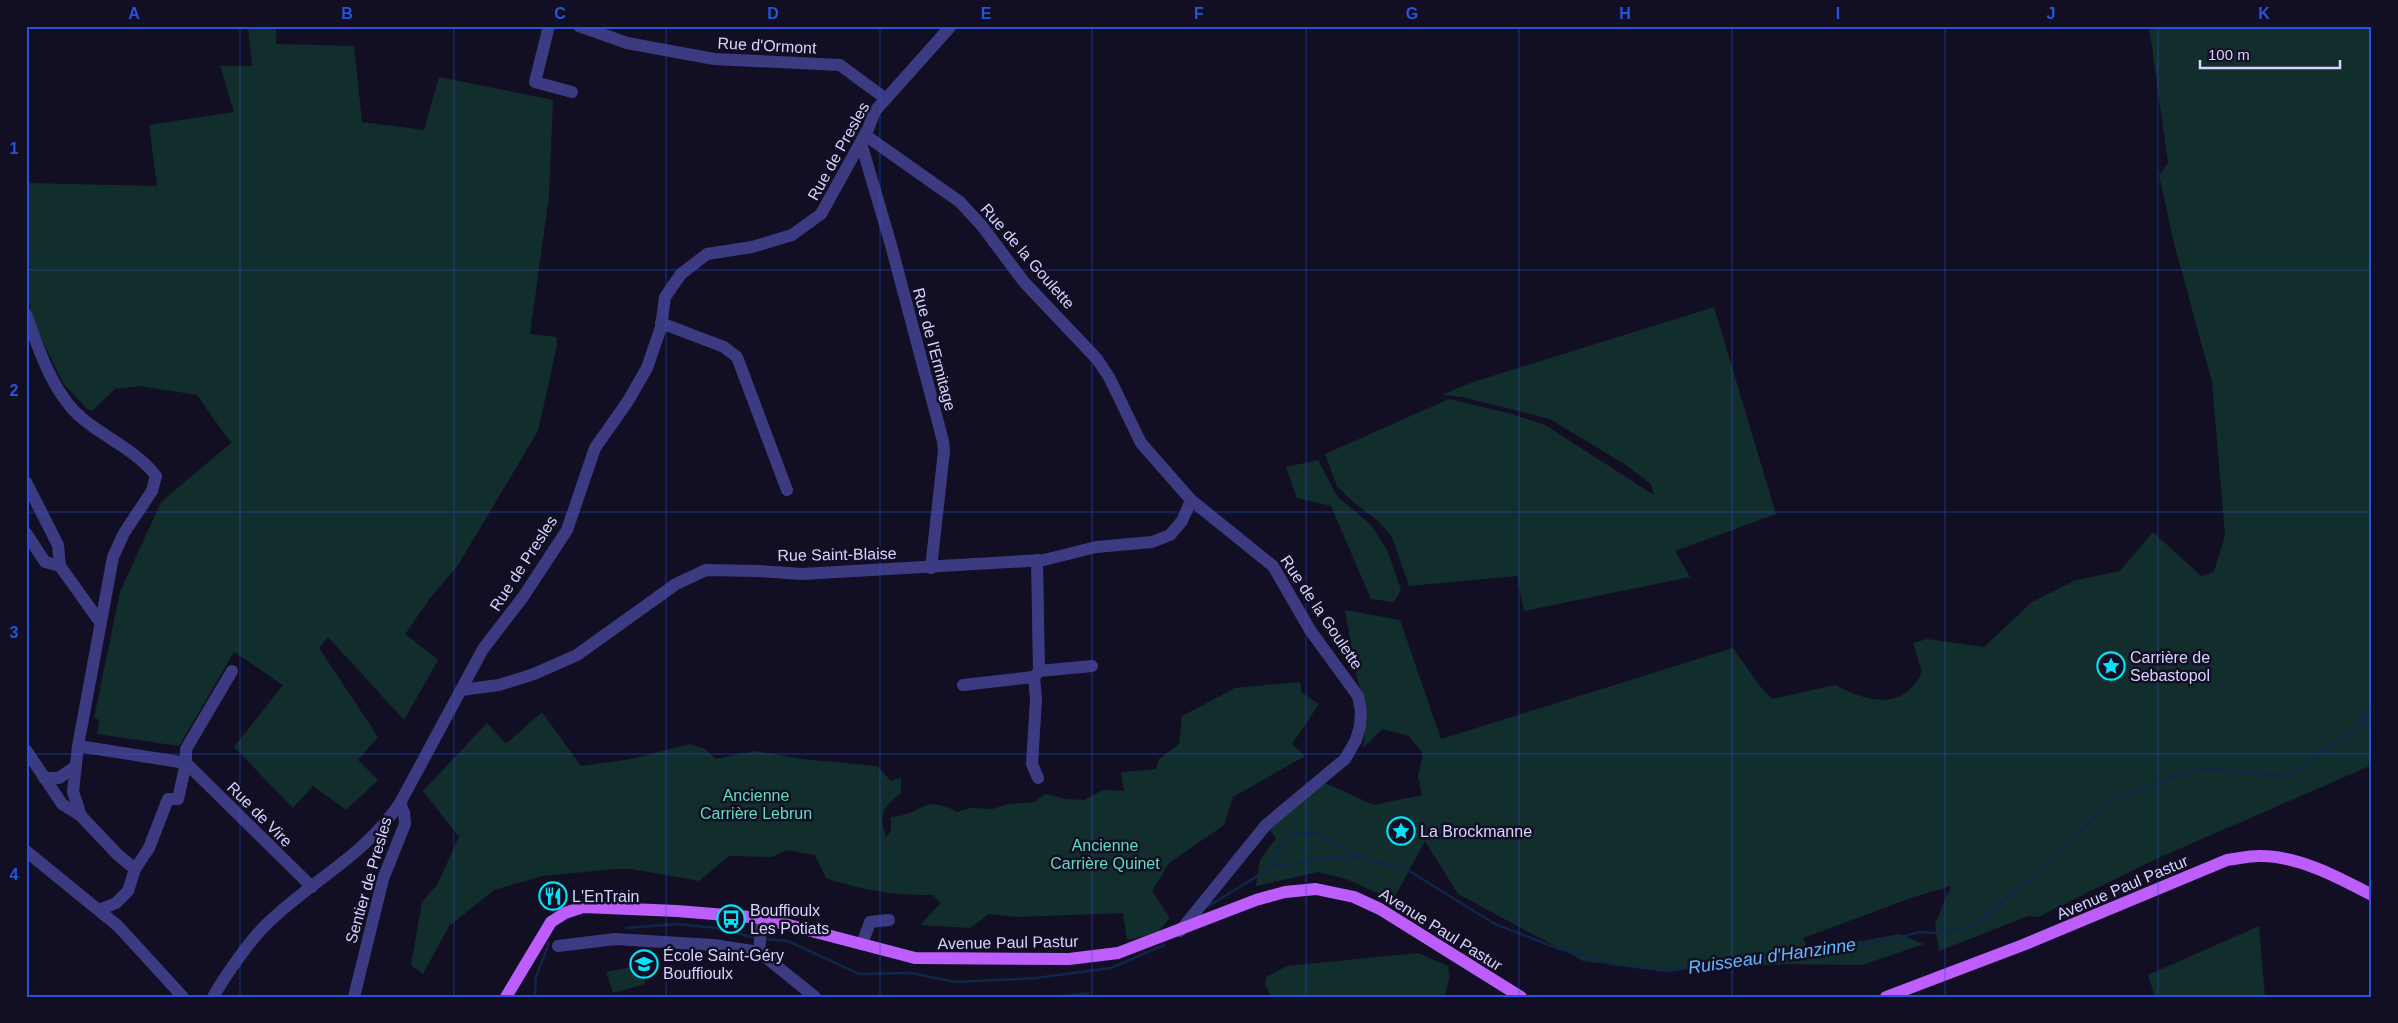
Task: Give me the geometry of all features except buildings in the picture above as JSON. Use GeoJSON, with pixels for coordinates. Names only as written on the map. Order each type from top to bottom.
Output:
{"type":"FeatureCollection","features":[{"type":"Feature","properties":{"kind":"main road","name":"Avenue Paul Pastur"},"geometry":{"type":"LineString","coordinates":[[1886,997],[2023,945],[2227,860],[2258,856],[2290,859],[2345,881],[2372,896]]}},
{"type":"Feature","properties":{"kind":"main road","name":"Avenue Paul Pastur"},"geometry":{"type":"LineString","coordinates":[[506,997],[551,922],[565,913],[583,907],[649,909],[762,918],[915,958],[1069,959],[1118,953],[1256,900],[1285,892],[1316,890],[1354,897],[1380,909],[1521,997]]}},
{"type":"Feature","properties":{"kind":"street"},"geometry":{"type":"LineString","coordinates":[[549,26],[535,82],[572,92]]}},
{"type":"Feature","properties":{"kind":"street","name":"Rue d'Ormont"},"geometry":{"type":"LineString","coordinates":[[579,26],[627,43],[714,59],[840,65],[886,99]]}},
{"type":"Feature","properties":{"kind":"street","name":"Rue de Presles"},"geometry":{"type":"LineString","coordinates":[[213,997],[221,983],[269,921],[346,862],[388,821],[400,803],[483,649],[523,597],[567,530],[595,448],[628,402],[647,368],[661,323],[665,297],[681,274],[707,254],[752,247],[792,235],[821,214],[863,139],[875,111],[951,26]]}},
{"type":"Feature","properties":{"kind":"street","name":"Rue de la Goulette"},"geometry":{"type":"LineString","coordinates":[[863,139],[960,202],[982,226],[1024,282],[1097,359],[1109,377],[1142,443],[1191,500],[1273,566],[1310,630],[1349,680],[1358,696],[1361,711],[1356,740],[1345,759],[1266,825],[1180,930]]}},
{"type":"Feature","properties":{"kind":"street","name":"Rue de l'Ermitage"},"geometry":{"type":"LineString","coordinates":[[863,139],[943,441],[944,451],[930,568]]}},
{"type":"Feature","properties":{"kind":"street"},"geometry":{"type":"LineString","coordinates":[[26,314],[40,355],[61,394],[82,418],[146,462],[156,476],[152,492],[124,533],[112,557],[78,746],[73,792],[81,816]]}},
{"type":"Feature","properties":{"kind":"street"},"geometry":{"type":"LineString","coordinates":[[661,323],[724,347],[737,357],[787,490]]}},
{"type":"Feature","properties":{"kind":"street"},"geometry":{"type":"LineString","coordinates":[[26,482],[58,545],[60,566],[100,622]]}},
{"type":"Feature","properties":{"kind":"street","name":"Rue Saint-Blaise"},"geometry":{"type":"LineString","coordinates":[[461,690],[500,685],[534,674],[577,655],[676,584],[706,570],[802,574],[930,568],[1037,560],[1096,547],[1152,542],[1170,535],[1182,521],[1191,500]]}},
{"type":"Feature","properties":{"kind":"street"},"geometry":{"type":"LineString","coordinates":[[26,533],[45,562],[60,566]]}},
{"type":"Feature","properties":{"kind":"street"},"geometry":{"type":"LineString","coordinates":[[1037,560],[1036,699],[1032,764],[1038,778]]}},
{"type":"Feature","properties":{"kind":"street"},"geometry":{"type":"LineString","coordinates":[[963,685],[1092,666]]}},
{"type":"Feature","properties":{"kind":"street"},"geometry":{"type":"LineString","coordinates":[[100,910],[116,903],[128,891],[135,869],[149,848],[168,800],[178,798],[186,763],[186,749],[232,671]]}},
{"type":"Feature","properties":{"kind":"street"},"geometry":{"type":"LineString","coordinates":[[78,746],[186,763]]}},
{"type":"Feature","properties":{"kind":"street"},"geometry":{"type":"LineString","coordinates":[[26,750],[62,804],[81,816],[98,835],[135,869]]}},
{"type":"Feature","properties":{"kind":"street","name":"Rue de Vire"},"geometry":{"type":"LineString","coordinates":[[186,763],[312,887]]}},
{"type":"Feature","properties":{"kind":"street"},"geometry":{"type":"LineString","coordinates":[[44,778],[60,778],[76,766]]}},
{"type":"Feature","properties":{"kind":"street","name":"Sentier de Presles"},"geometry":{"type":"LineString","coordinates":[[354,997],[383,879],[405,824],[404,813],[400,803]]}},
{"type":"Feature","properties":{"kind":"street"},"geometry":{"type":"LineString","coordinates":[[26,851],[118,926],[183,997]]}},
{"type":"Feature","properties":{"kind":"street"},"geometry":{"type":"LineString","coordinates":[[760,944],[762,918]]}},
{"type":"Feature","properties":{"kind":"street"},"geometry":{"type":"LineString","coordinates":[[862,944],[870,922],[889,920]]}},
{"type":"Feature","properties":{"kind":"street"},"geometry":{"type":"LineString","coordinates":[[558,946],[615,939],[713,945],[760,944],[815,997]]}},
{"type":"Feature","properties":{"kind":"green space"},"geometry":{"type":"Polygon","coordinates":[[[248,26],[276,26],[276,44],[354,46],[362,122],[424,130],[439,77],[553,100],[549,196],[530,334],[556,337],[557,346],[538,431],[458,565],[431,597],[405,634],[438,660],[404,720],[328,637],[319,648],[378,737],[358,760],[378,780],[346,810],[313,786],[293,808],[234,747],[283,685],[234,652],[179,746],[97,734],[99,720],[94,718],[120,592],[161,502],[232,442],[197,395],[141,386],[115,389],[92,411],[87,409],[63,383],[34,323],[26,291],[26,183],[157,186],[149,125],[234,112],[220,66],[252,66],[248,26]]]}},
{"type":"Feature","properties":{"kind":"green space"},"geometry":{"type":"Polygon","coordinates":[[[2149,26],[2372,26],[2372,765],[2156,859],[2038,917],[2028,916],[1939,951],[1935,924],[1951,886],[1911,898],[1803,938],[1809,951],[1899,934],[1924,944],[1862,965],[1787,964],[1664,971],[1583,961],[1458,894],[1425,841],[1393,900],[1346,879],[1318,872],[1256,886],[1260,860],[1276,838],[1266,825],[1320,781],[1374,805],[1422,795],[1418,776],[1423,754],[1409,736],[1382,729],[1363,748],[1367,709],[1357,678],[1345,610],[1400,620],[1441,739],[1733,648],[1759,685],[1772,699],[1835,685],[1859,696],[1872,699],[1895,698],[1905,693],[1914,685],[1922,672],[1913,643],[1927,639],[1984,647],[2032,602],[2076,580],[2120,571],[2153,532],[2201,576],[2214,572],[2225,535],[2212,382],[2175,247],[2159,175],[2168,163],[2149,26]]]}},
{"type":"Feature","properties":{"kind":"green space"},"geometry":{"type":"Polygon","coordinates":[[[1714,307],[1776,514],[1675,551],[1690,577],[1524,611],[1517,576],[1409,586],[1392,537],[1379,522],[1352,501],[1337,486],[1325,454],[1449,399],[1512,414],[1545,425],[1654,495],[1651,484],[1626,465],[1550,419],[1462,397],[1442,395],[1473,382],[1714,307]]]}},
{"type":"Feature","properties":{"kind":"green space"},"geometry":{"type":"Polygon","coordinates":[[[1318,460],[1337,496],[1372,526],[1388,552],[1401,590],[1394,602],[1371,599],[1331,506],[1297,498],[1286,467],[1318,460]]]}},
{"type":"Feature","properties":{"kind":"green space"},"geometry":{"type":"Polygon","coordinates":[[[1300,682],[1302,693],[1319,704],[1292,744],[1305,756],[1233,797],[1224,825],[1169,863],[1152,891],[1170,918],[1157,933],[1127,940],[1123,913],[1017,917],[989,914],[970,928],[920,925],[941,903],[933,895],[892,893],[865,889],[839,882],[826,878],[815,855],[786,850],[772,857],[729,856],[699,881],[632,869],[615,869],[542,876],[494,890],[449,926],[423,974],[411,965],[422,902],[437,885],[459,837],[423,791],[487,723],[506,744],[542,712],[581,766],[632,759],[690,744],[705,749],[716,759],[754,751],[802,759],[877,766],[891,781],[901,778],[901,793],[886,807],[882,817],[886,837],[891,831],[891,817],[910,813],[929,805],[936,804],[957,812],[970,808],[993,809],[1008,804],[1034,802],[1046,794],[1065,799],[1084,800],[1103,790],[1124,791],[1121,772],[1156,769],[1159,759],[1179,744],[1182,716],[1235,688],[1300,682]]]}},
{"type":"Feature","properties":{"kind":"green space"},"geometry":{"type":"Polygon","coordinates":[[[2259,926],[2265,997],[2155,997],[2148,975],[2259,926]]]}},
{"type":"Feature","properties":{"kind":"green space"},"geometry":{"type":"Polygon","coordinates":[[[1418,953],[1448,966],[1450,977],[1445,994],[1448,997],[1271,997],[1265,983],[1266,977],[1287,966],[1418,953]]]}},
{"type":"Feature","properties":{"kind":"green space"},"geometry":{"type":"Polygon","coordinates":[[[641,965],[645,984],[613,993],[606,972],[641,965]]]}},
{"type":"Feature","properties":{"kind":"water"},"geometry":{"type":"Polygon","coordinates":[[[1090,992],[1090,997],[1044,997],[1090,992]]]}},
{"type":"Feature","properties":{"kind":"waterway"},"geometry":{"type":"LineString","coordinates":[[2361,725],[2372,699]]}},
{"type":"Feature","properties":{"kind":"waterway","name":"Ruisseau d'Hanzinne"},"geometry":{"type":"LineString","coordinates":[[1207,907],[1272,867],[1322,858],[1361,858],[1406,869],[1495,924],[1557,948],[1611,964],[1668,971],[1771,953],[1817,953],[1894,939],[1919,932],[1935,933],[1973,927],[2040,870],[2112,801],[2184,772],[2211,769],[2288,776],[2372,718]]}},
{"type":"Feature","properties":{"kind":"waterway","name":"Ruisseau d'Hanzinne"},"geometry":{"type":"LineString","coordinates":[[1272,867],[1278,849],[1290,834],[1316,833],[1360,857]]}},
{"type":"Feature","properties":{"kind":"waterway","name":"Ruisseau d'Hanzinne"},"geometry":{"type":"LineString","coordinates":[[626,928],[677,924],[717,928],[756,938]]}},
{"type":"Feature","properties":{"kind":"waterway","name":"Ruisseau d'Hanzinne"},"geometry":{"type":"LineString","coordinates":[[764,939],[788,941],[859,974],[911,973],[955,982],[1036,978],[1111,968],[1164,945]]}},
{"type":"Feature","properties":{"kind":"waterway","name":"Ruisseau d'Hanzinne"},"geometry":{"type":"LineString","coordinates":[[535,997],[536,977],[549,943]]}},
{"type":"Feature","properties":{"kind":"place","name":"Carrière de Sebastopol"},"geometry":{"type":"Point","coordinates":[2111,666]}},
{"type":"Feature","properties":{"kind":"place","name":"La Brockmanne"},"geometry":{"type":"Point","coordinates":[1401,831]}},
{"type":"Feature","properties":{"kind":"place","name":"L'EnTrain"},"geometry":{"type":"Point","coordinates":[553,896]}},
{"type":"Feature","properties":{"kind":"place","name":"Bouffioulx Les Potiats"},"geometry":{"type":"Point","coordinates":[731,919]}},
{"type":"Feature","properties":{"kind":"place","name":"École Saint-Géry Bouffioulx"},"geometry":{"type":"Point","coordinates":[644,964]}},
{"type":"Feature","properties":{"kind":"park label","name":"Ancienne Carrière Lebrun"},"geometry":{"type":"Point","coordinates":[756,804]}},
{"type":"Feature","properties":{"kind":"park label","name":"Ancienne Carrière Quinet"},"geometry":{"type":"Point","coordinates":[1105,854]}}]}
